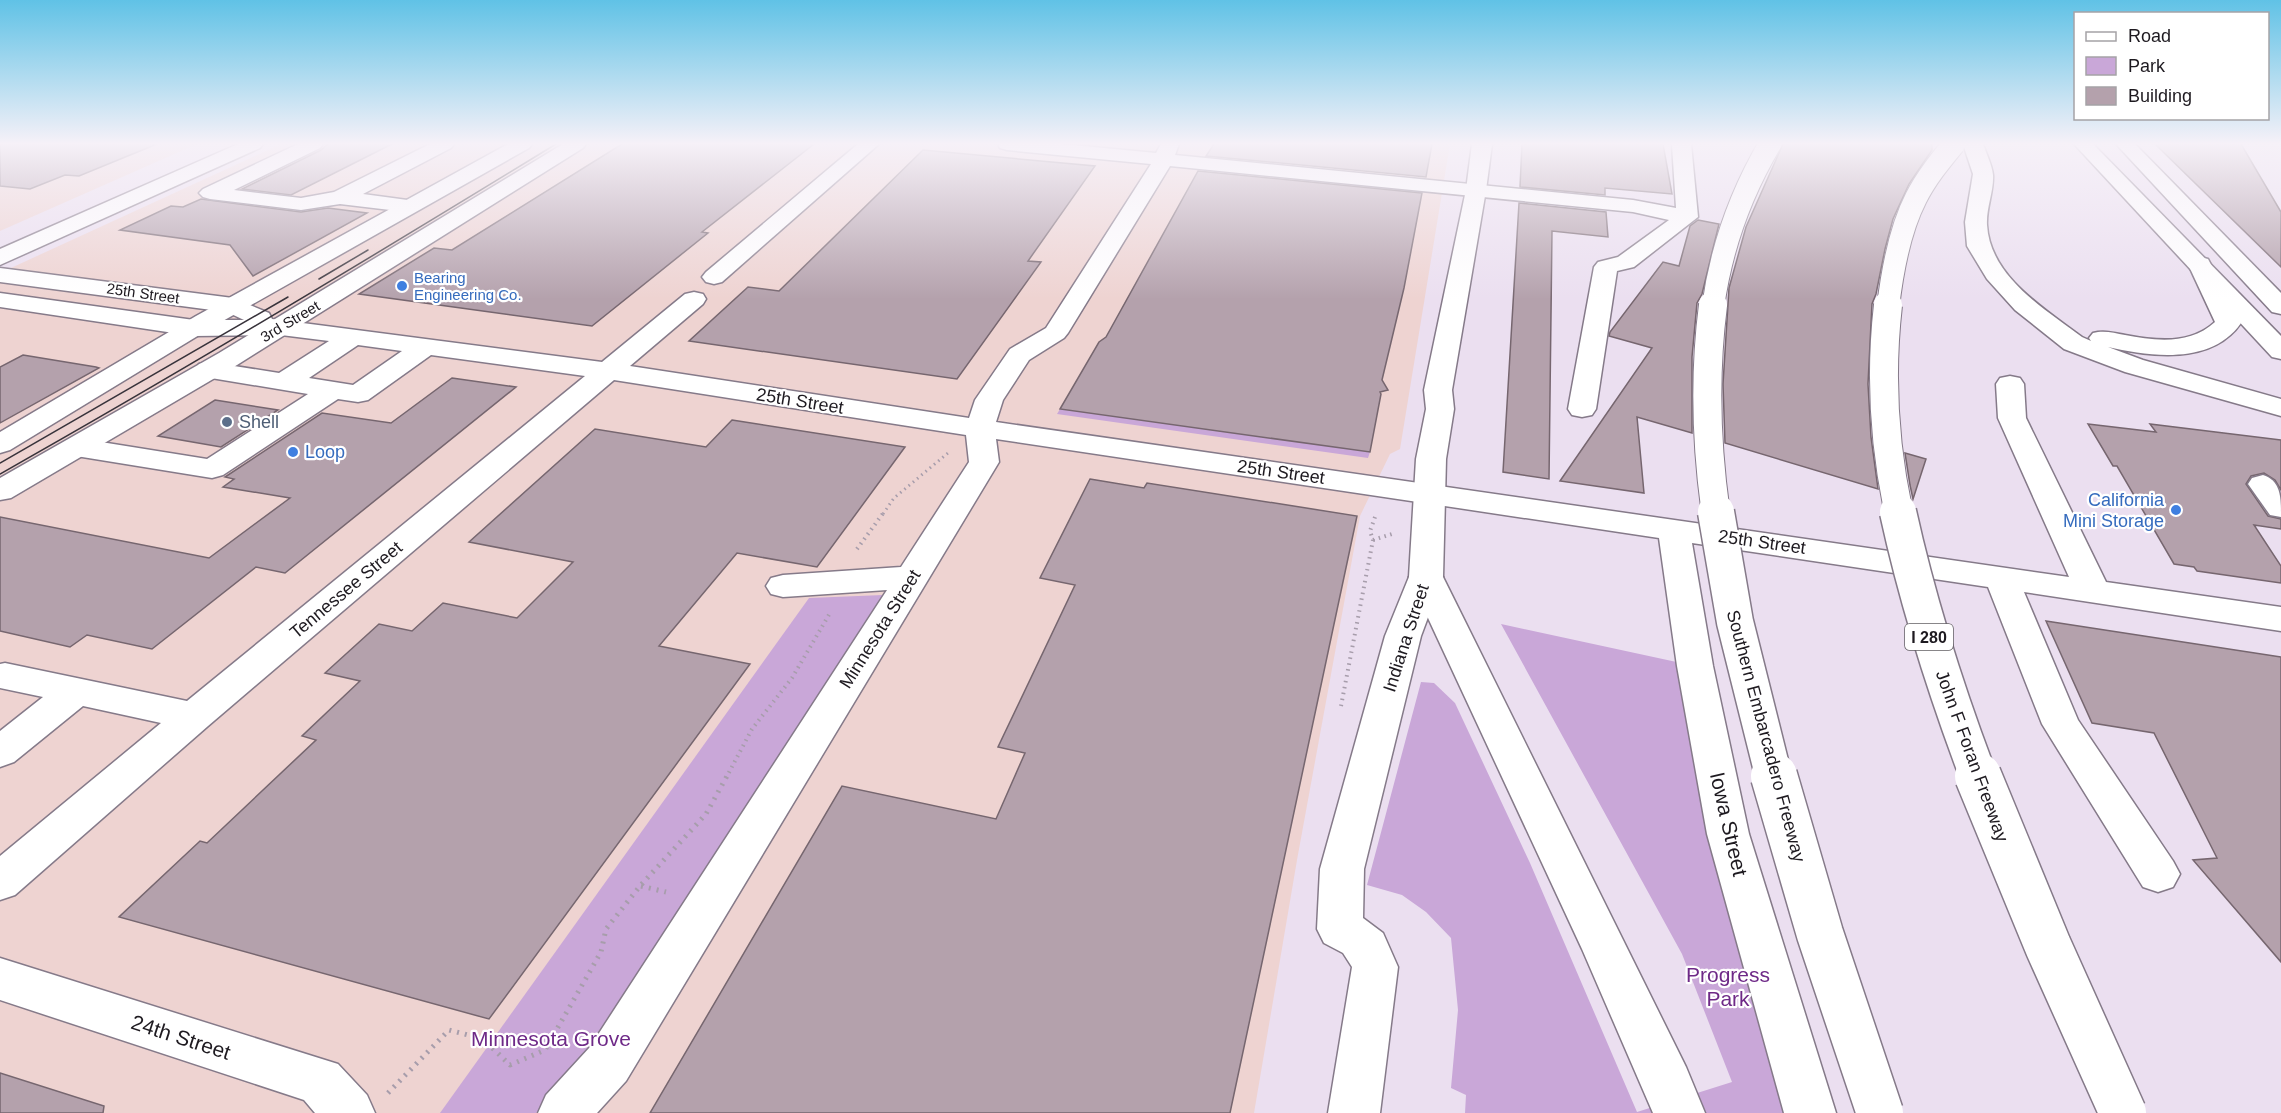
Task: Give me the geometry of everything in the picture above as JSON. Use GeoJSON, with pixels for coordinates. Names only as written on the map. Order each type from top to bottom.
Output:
{"type":"FeatureCollection","features":[{"type":"Feature","properties":{"kind":"main road"},"geometry":{"type":"LineString","coordinates":[[0,258],[138,196]]}},
{"type":"Feature","properties":{"kind":"main road"},"geometry":{"type":"LineString","coordinates":[[234,196],[301,204],[340,198],[407,206]]}},
{"type":"Feature","properties":{"kind":"main road"},"geometry":{"type":"LineString","coordinates":[[340,198],[344,196]]}},
{"type":"Feature","properties":{"kind":"main road"},"geometry":{"type":"LineString","coordinates":[[0,444],[233,305],[426,196]]}},
{"type":"Feature","properties":{"kind":"main road","name":"3rd Street"},"geometry":{"type":"LineString","coordinates":[[0,491],[281,327],[492,196]]}},
{"type":"Feature","properties":{"kind":"main road"},"geometry":{"type":"LineString","coordinates":[[714,277],[808,196]]}},
{"type":"Feature","properties":{"kind":"main road","name":"Minnesota Street"},"geometry":{"type":"LineString","coordinates":[[564,1113],[608,1064],[984,462],[980,428],[989,400],[1019,355],[1055,333],[1143,196]]}},
{"type":"Feature","properties":{"kind":"main road","name":"Indiana Street"},"geometry":{"type":"LineString","coordinates":[[1354,1113],[1375,967],[1370,949],[1358,937],[1340,929],[1342,869],[1403,636],[1426,577],[1431,459],[1440,409],[1438,390],[1475,196]]}},
{"type":"Feature","properties":{"kind":"main road"},"geometry":{"type":"LineString","coordinates":[[1534,196],[1633,206],[1687,217]]}},
{"type":"Feature","properties":{"kind":"main road"},"geometry":{"type":"LineString","coordinates":[[1686,196],[1687,217]]}},
{"type":"Feature","properties":{"kind":"main road","name":"Southern Embarcadero Freeway"},"geometry":{"type":"LineString","coordinates":[[1743,196],[1734,216],[1720,263],[1712,316],[1707,381],[1710,458],[1721,550],[1742,658],[1781,805],[1834,983],[1880,1113]]}},
{"type":"Feature","properties":{"kind":"main road","name":"John F Foran Freeway"},"geometry":{"type":"LineString","coordinates":[[1918,196],[1912,206],[1898,248],[1889,295],[1884,353],[1885,422],[1893,489],[1911,573],[1941,676],[2004,844],[2123,1113]]}},
{"type":"Feature","properties":{"kind":"main road"},"geometry":{"type":"LineString","coordinates":[[1980,196],[1976,222],[1978,246],[1995,274],[2030,310],[2073,343],[2134,366],[2281,408]]}},
{"type":"Feature","properties":{"kind":"main road"},"geometry":{"type":"LineString","coordinates":[[2134,196],[2281,351]]}},
{"type":"Feature","properties":{"kind":"main road"},"geometry":{"type":"LineString","coordinates":[[2175,196],[2281,307]]}},
{"type":"Feature","properties":{"kind":"main road"},"geometry":{"type":"LineString","coordinates":[[1582,409],[1606,267],[1626,262],[1687,217]]}},
{"type":"Feature","properties":{"kind":"main road"},"geometry":{"type":"LineString","coordinates":[[2030,310],[2090,335],[2125,343],[2163,347],[2189,345],[2220,333],[2228,323],[2200,264]]}},
{"type":"Feature","properties":{"kind":"main road","name":"25th Street"},"geometry":{"type":"LineString","coordinates":[[0,275],[233,305],[281,327]]}},
{"type":"Feature","properties":{"kind":"main road","name":"Tennessee Street"},"geometry":{"type":"LineString","coordinates":[[0,882],[194,716],[694,299]]}},
{"type":"Feature","properties":{"kind":"main road","name":"25th Street"},"geometry":{"type":"LineString","coordinates":[[0,300],[194,328],[281,327],[608,371],[980,428],[2281,619]]}},
{"type":"Feature","properties":{"kind":"main road"},"geometry":{"type":"LineString","coordinates":[[284,382],[353,337]]}},
{"type":"Feature","properties":{"kind":"main road"},"geometry":{"type":"LineString","coordinates":[[209,370],[358,394],[425,347]]}},
{"type":"Feature","properties":{"kind":"main road"},"geometry":{"type":"LineString","coordinates":[[2010,384],[2012,418],[2093,591]]}},
{"type":"Feature","properties":{"kind":"main road"},"geometry":{"type":"LineString","coordinates":[[76,447],[212,469],[333,390]]}},
{"type":"Feature","properties":{"kind":"main road","name":"Iowa Street"},"geometry":{"type":"LineString","coordinates":[[1674,530],[1695,666],[1728,834],[1810,1113]]}},
{"type":"Feature","properties":{"kind":"main road"},"geometry":{"type":"LineString","coordinates":[[783,586],[912,577]]}},
{"type":"Feature","properties":{"kind":"main road"},"geometry":{"type":"LineString","coordinates":[[1426,577],[1605,949],[1668,1084],[1678,1113]]}},
{"type":"Feature","properties":{"kind":"main road"},"geometry":{"type":"LineString","coordinates":[[2001,577],[2061,724],[2158,874]]}},
{"type":"Feature","properties":{"kind":"main road"},"geometry":{"type":"LineString","coordinates":[[5,676],[194,716]]}},
{"type":"Feature","properties":{"kind":"main road"},"geometry":{"type":"LineString","coordinates":[[0,752],[76,691]]}},
{"type":"Feature","properties":{"kind":"main road","name":"24th Street"},"geometry":{"type":"LineString","coordinates":[[0,979],[320,1081],[367,1105]]}},
{"type":"Feature","properties":{"kind":"path"},"geometry":{"type":"LineString","coordinates":[[367,1105],[449,1030],[483,1039],[510,1065],[545,1050],[601,952],[606,929],[640,886],[706,814],[752,729],[792,678],[834,606],[853,555],[894,498],[980,428]]}},
{"type":"Feature","properties":{"kind":"path"},"geometry":{"type":"LineString","coordinates":[[1373,540],[1370,531],[1374,519]]}},
{"type":"Feature","properties":{"kind":"shaded area"},"geometry":{"type":"Polygon","coordinates":[[[0,196],[79,196],[0,231],[0,196]]]}},
{"type":"Feature","properties":{"kind":"shaded area"},"geometry":{"type":"Polygon","coordinates":[[[168,196],[1441,196],[1400,449],[1390,454],[1360,516],[1297,860],[1254,1113],[0,1113],[0,273],[168,196]]]}},
{"type":"Feature","properties":{"kind":"green space"},"geometry":{"type":"Polygon","coordinates":[[[1060,409],[1370,452],[1368,458],[1057,414],[1060,409]]]}},
{"type":"Feature","properties":{"kind":"green space","name":"Minnesota Grove"},"geometry":{"type":"Polygon","coordinates":[[[883,595],[586,1069],[536,1113],[440,1113],[809,598],[883,595]]]}},
{"type":"Feature","properties":{"kind":"green space","name":"Progress Park"},"geometry":{"type":"Polygon","coordinates":[[[1501,624],[1695,666],[1792,1113],[1465,1113],[1466,1095],[1451,1088],[1458,1010],[1451,938],[1426,912],[1402,895],[1367,885],[1421,682],[1434,683],[1455,703],[1530,863],[1637,1112],[1732,1082],[1682,954],[1501,624]]]}},
{"type":"Feature","properties":{"kind":"building"},"geometry":{"type":"Polygon","coordinates":[[[539,196],[748,196],[702,232],[708,233],[592,326],[359,294],[434,248],[452,250],[539,196]]]}},
{"type":"Feature","properties":{"kind":"building"},"geometry":{"type":"Polygon","coordinates":[[[876,196],[1074,196],[1028,261],[1041,262],[957,379],[689,341],[748,287],[779,291],[876,196]]]}},
{"type":"Feature","properties":{"kind":"building"},"geometry":{"type":"Polygon","coordinates":[[[1184,196],[1421,196],[1404,288],[1382,380],[1388,390],[1380,392],[1370,452],[1060,409],[1099,342],[1106,337],[1184,196]]]}},
{"type":"Feature","properties":{"kind":"building"},"geometry":{"type":"Polygon","coordinates":[[[1760,196],[1904,196],[1893,219],[1872,304],[1868,384],[1871,437],[1878,489],[1725,443],[1723,384],[1729,288],[1746,227],[1760,196]]]}},
{"type":"Feature","properties":{"kind":"building"},"geometry":{"type":"Polygon","coordinates":[[[2208,196],[2272,196],[2281,212],[2281,267],[2208,196]]]}},
{"type":"Feature","properties":{"kind":"building"},"geometry":{"type":"Polygon","coordinates":[[[201,199],[301,212],[328,208],[367,213],[253,276],[230,245],[120,230],[171,206],[183,207],[201,199]]]}},
{"type":"Feature","properties":{"kind":"building"},"geometry":{"type":"Polygon","coordinates":[[[1519,203],[1606,212],[1608,237],[1552,231],[1549,479],[1503,472],[1519,203]]]}},
{"type":"Feature","properties":{"kind":"building"},"geometry":{"type":"Polygon","coordinates":[[[1698,220],[1719,224],[1702,294],[1697,303],[1692,357],[1692,433],[1637,417],[1644,493],[1560,481],[1652,348],[1609,336],[1610,332],[1663,262],[1679,266],[1690,226],[1698,220]]]}},
{"type":"Feature","properties":{"kind":"building"},"geometry":{"type":"Polygon","coordinates":[[[23,355],[99,368],[0,423],[0,367],[23,355]]]}},
{"type":"Feature","properties":{"kind":"building"},"geometry":{"type":"Polygon","coordinates":[[[452,378],[516,387],[285,573],[256,567],[152,649],[87,635],[70,647],[0,631],[0,517],[209,558],[290,498],[223,487],[234,479],[225,477],[322,413],[391,423],[452,378]]]}},
{"type":"Feature","properties":{"kind":"building"},"geometry":{"type":"Polygon","coordinates":[[[215,400],[278,410],[221,447],[158,436],[215,400]]]}},
{"type":"Feature","properties":{"kind":"building"},"geometry":{"type":"Polygon","coordinates":[[[732,420],[905,447],[817,567],[737,553],[659,646],[750,664],[489,1019],[119,917],[200,841],[207,843],[316,740],[302,736],[360,681],[325,673],[379,624],[412,631],[443,603],[517,618],[573,562],[469,542],[595,429],[706,447],[732,420]]]}},
{"type":"Feature","properties":{"kind":"building"},"geometry":{"type":"Polygon","coordinates":[[[2088,424],[2156,432],[2150,424],[2281,440],[2281,490],[2275,480],[2264,473],[2251,476],[2246,484],[2268,516],[2281,519],[2281,529],[2254,525],[2281,566],[2281,583],[2197,571],[2194,567],[2174,564],[2117,466],[2113,466],[2088,424]]]}},
{"type":"Feature","properties":{"kind":"building"},"geometry":{"type":"Polygon","coordinates":[[[1905,453],[1926,459],[1913,499],[1910,485],[1905,453]]]}},
{"type":"Feature","properties":{"kind":"building"},"geometry":{"type":"Polygon","coordinates":[[[1090,479],[1144,488],[1147,483],[1357,516],[1230,1113],[650,1113],[842,786],[996,819],[1025,753],[998,747],[1075,585],[1040,578],[1090,479]]]}},
{"type":"Feature","properties":{"kind":"building"},"geometry":{"type":"Polygon","coordinates":[[[2046,621],[2281,657],[2281,962],[2193,860],[2217,858],[2154,733],[2092,723],[2046,621]]]}},
{"type":"Feature","properties":{"kind":"building"},"geometry":{"type":"Polygon","coordinates":[[[0,1073],[104,1106],[103,1113],[0,1113],[0,1073]]]}},
{"type":"Feature","properties":{"kind":"tram line"},"geometry":{"type":"LineString","coordinates":[[0,474],[280,312],[471,196]]}},
{"type":"Feature","properties":{"kind":"tram line"},"geometry":{"type":"LineString","coordinates":[[319,279],[368,250]]}},
{"type":"Feature","properties":{"kind":"tram line"},"geometry":{"type":"LineString","coordinates":[[0,463],[288,297]]}},
{"type":"Feature","properties":{"kind":"place","name":"Bearing Engineering Co."},"geometry":{"type":"Point","coordinates":[402,286]}},
{"type":"Feature","properties":{"kind":"place","name":"Shell"},"geometry":{"type":"Point","coordinates":[227,422]}},
{"type":"Feature","properties":{"kind":"place","name":"Loop"},"geometry":{"type":"Point","coordinates":[293,452]}},
{"type":"Feature","properties":{"kind":"place","name":"California Mini Storage"},"geometry":{"type":"Point","coordinates":[2176,510]}}]}
